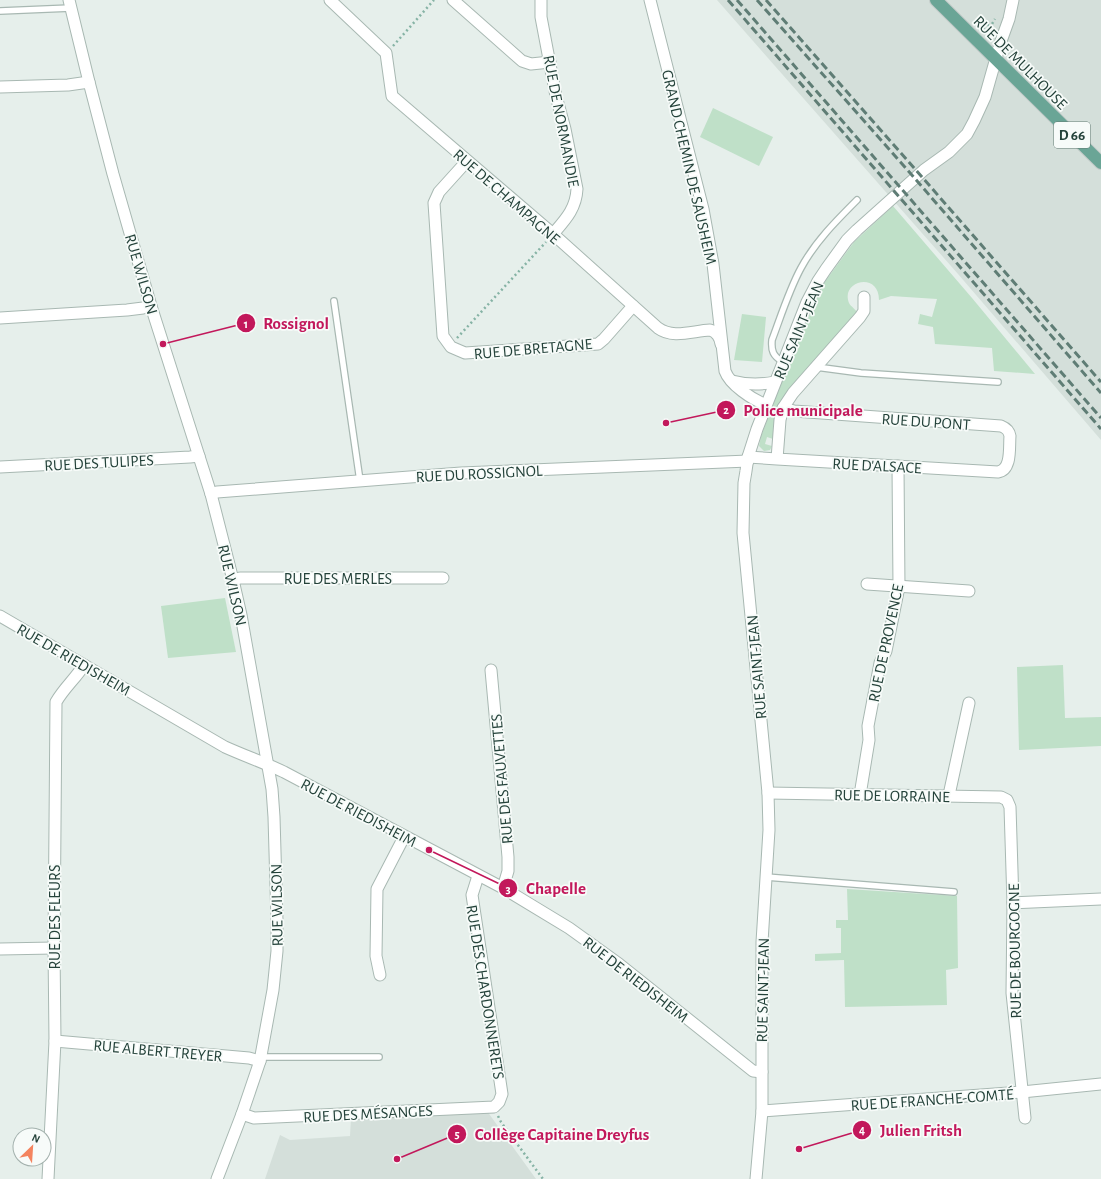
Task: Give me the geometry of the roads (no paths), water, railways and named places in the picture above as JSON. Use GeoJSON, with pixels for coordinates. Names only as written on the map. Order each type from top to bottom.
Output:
{"type":"FeatureCollection","features":[{"type":"Feature","properties":{"kind":"main road","name":"RUE DE MULHOUSE"},"geometry":{"type":"LineString","coordinates":[[936,0],[1101,163]]}},
{"type":"Feature","properties":{"kind":"street","name":"RUE DE CHAMPAGNE"},"geometry":{"type":"LineString","coordinates":[[330,0],[386,53],[392,96],[553,234],[664,332],[674,334],[710,330],[718,335],[721,344]]}},
{"type":"Feature","properties":{"kind":"street"},"geometry":{"type":"LineString","coordinates":[[452,0],[522,61],[531,64],[550,62]]}},
{"type":"Feature","properties":{"kind":"street","name":"RUE DE NORMANDIE"},"geometry":{"type":"LineString","coordinates":[[541,0],[541,17],[556,96],[565,129],[577,189],[572,210],[553,234]]}},
{"type":"Feature","properties":{"kind":"street","name":"GRAND CHEMIN DE SAUSHEIM"},"geometry":{"type":"LineString","coordinates":[[650,0],[703,209],[713,264],[725,371],[731,381]]}},
{"type":"Feature","properties":{"kind":"street","name":"RUE SAINT-JEAN"},"geometry":{"type":"LineString","coordinates":[[756,1179],[762,1111],[762,942],[769,830],[768,793],[743,533],[744,483],[748,459],[757,429],[775,382],[807,302],[818,281],[847,240],[924,170],[952,149],[966,134],[985,97],[1009,19],[1013,0]]}},
{"type":"Feature","properties":{"kind":"street","name":"RUE WILSON"},"geometry":{"type":"LineString","coordinates":[[70,4],[89,82],[151,306],[211,494],[241,615],[272,789],[277,951],[273,990],[260,1060],[242,1114],[217,1179]]}},
{"type":"Feature","properties":{"kind":"street"},"geometry":{"type":"LineString","coordinates":[[0,87],[68,86],[89,82]]}},
{"type":"Feature","properties":{"kind":"street","name":"RUE DE BRETAGNE"},"geometry":{"type":"LineString","coordinates":[[467,161],[439,192],[434,202],[443,336],[451,347],[465,353],[598,344],[633,306]]}},
{"type":"Feature","properties":{"kind":"street","name":"RUE SAINT-JEAN"},"geometry":{"type":"LineString","coordinates":[[783,408],[793,393],[860,317],[864,311],[864,297]]}},
{"type":"Feature","properties":{"kind":"street"},"geometry":{"type":"LineString","coordinates":[[0,318],[135,309],[151,306]]}},
{"type":"Feature","properties":{"kind":"street"},"geometry":{"type":"LineString","coordinates":[[731,381],[749,384],[766,384],[775,382]]}},
{"type":"Feature","properties":{"kind":"street"},"geometry":{"type":"LineString","coordinates":[[731,381],[753,398],[766,405]]}},
{"type":"Feature","properties":{"kind":"street"},"geometry":{"type":"LineString","coordinates":[[778,459],[780,420],[783,408]]}},
{"type":"Feature","properties":{"kind":"street","name":"RUE DU PONT"},"geometry":{"type":"LineString","coordinates":[[783,408],[794,411],[1004,427],[1010,432],[1008,463],[1005,469]]}},
{"type":"Feature","properties":{"kind":"street","name":"RUE DES TULIPES"},"geometry":{"type":"LineString","coordinates":[[0,467],[199,456]]}},
{"type":"Feature","properties":{"kind":"street","name":"RUE DU ROSSIGNOL"},"geometry":{"type":"LineString","coordinates":[[211,494],[461,473],[748,459]]}},
{"type":"Feature","properties":{"kind":"street","name":"RUE D'ALSACE"},"geometry":{"type":"LineString","coordinates":[[748,459],[778,459],[998,472],[1002,472],[1005,469]]}},
{"type":"Feature","properties":{"kind":"street","name":"RUE DE PROVENCE"},"geometry":{"type":"LineString","coordinates":[[860,795],[869,740],[868,726],[880,663],[886,651],[899,586],[898,466]]}},
{"type":"Feature","properties":{"kind":"street","name":"RUE DES MERLES"},"geometry":{"type":"LineString","coordinates":[[233,580],[240,578],[443,578]]}},
{"type":"Feature","properties":{"kind":"street"},"geometry":{"type":"LineString","coordinates":[[867,584],[969,591]]}},
{"type":"Feature","properties":{"kind":"street","name":"RUE DE RIEDISHEIM"},"geometry":{"type":"LineString","coordinates":[[0,616],[225,747],[247,757],[268,764],[503,888],[576,933],[619,964],[753,1071],[762,1072]]}},
{"type":"Feature","properties":{"kind":"street","name":"RUE DES FLEURS"},"geometry":{"type":"LineString","coordinates":[[48,1179],[55,1041],[54,948],[56,702],[62,692],[77,676],[84,665]]}},
{"type":"Feature","properties":{"kind":"street","name":"RUE DES FAUVETTES"},"geometry":{"type":"LineString","coordinates":[[491,670],[508,857],[508,871],[503,888]]}},
{"type":"Feature","properties":{"kind":"street"},"geometry":{"type":"LineString","coordinates":[[949,795],[969,703]]}},
{"type":"Feature","properties":{"kind":"street","name":"RUE DE LORRAINE"},"geometry":{"type":"LineString","coordinates":[[768,793],[1001,797],[1007,800],[1010,807]]}},
{"type":"Feature","properties":{"kind":"street","name":"RUE DE BOURGOGNE"},"geometry":{"type":"LineString","coordinates":[[1010,807],[1013,903],[1012,993],[1025,1118]]}},
{"type":"Feature","properties":{"kind":"street"},"geometry":{"type":"LineString","coordinates":[[380,975],[376,956],[377,889],[404,837]]}},
{"type":"Feature","properties":{"kind":"street","name":"RUE DES CHARDONNERETS"},"geometry":{"type":"LineString","coordinates":[[478,876],[472,895],[502,1094],[499,1102],[494,1107]]}},
{"type":"Feature","properties":{"kind":"street"},"geometry":{"type":"LineString","coordinates":[[1013,903],[1101,899]]}},
{"type":"Feature","properties":{"kind":"street"},"geometry":{"type":"LineString","coordinates":[[0,948],[54,948]]}},
{"type":"Feature","properties":{"kind":"street","name":"RUE ALBERT TREYER"},"geometry":{"type":"LineString","coordinates":[[55,1041],[260,1060]]}},
{"type":"Feature","properties":{"kind":"street","name":"RUE DE FRANCHE-COMTÉ"},"geometry":{"type":"LineString","coordinates":[[762,1111],[1022,1092],[1101,1084]]}},
{"type":"Feature","properties":{"kind":"street","name":"RUE DES MÉSANGES"},"geometry":{"type":"LineString","coordinates":[[242,1114],[254,1118],[494,1107]]}},
{"type":"Feature","properties":{"kind":"lane"},"geometry":{"type":"LineString","coordinates":[[0,11],[70,4]]}},
{"type":"Feature","properties":{"kind":"lane"},"geometry":{"type":"LineString","coordinates":[[783,362],[776,358],[772,351],[772,340],[800,269],[824,234],[857,200]]}},
{"type":"Feature","properties":{"kind":"lane"},"geometry":{"type":"LineString","coordinates":[[334,301],[360,481]]}},
{"type":"Feature","properties":{"kind":"lane"},"geometry":{"type":"LineString","coordinates":[[816,367],[861,373],[998,382]]}},
{"type":"Feature","properties":{"kind":"lane"},"geometry":{"type":"LineString","coordinates":[[766,876],[954,892]]}},
{"type":"Feature","properties":{"kind":"lane"},"geometry":{"type":"LineString","coordinates":[[260,1060],[379,1057]]}},
{"type":"Feature","properties":{"kind":"railway"},"geometry":{"type":"LineString","coordinates":[[728,0],[1101,429]]}},
{"type":"Feature","properties":{"kind":"railway"},"geometry":{"type":"LineString","coordinates":[[737,0],[1101,418]]}},
{"type":"Feature","properties":{"kind":"railway"},"geometry":{"type":"LineString","coordinates":[[757,0],[911,174],[1101,393]]}},
{"type":"Feature","properties":{"kind":"railway"},"geometry":{"type":"LineString","coordinates":[[766,0],[1101,382]]}},
{"type":"Feature","properties":{"kind":"place","name":"Rossignol"},"geometry":{"type":"Point","coordinates":[163,344]}},
{"type":"Feature","properties":{"kind":"place","name":"Police municipale"},"geometry":{"type":"Point","coordinates":[666,423]}},
{"type":"Feature","properties":{"kind":"place","name":"Chapelle"},"geometry":{"type":"Point","coordinates":[429,850]}},
{"type":"Feature","properties":{"kind":"place","name":"Julien Fritsh"},"geometry":{"type":"Point","coordinates":[799,1149]}},
{"type":"Feature","properties":{"kind":"place","name":"Collège Capitaine Dreyfus"},"geometry":{"type":"Point","coordinates":[397,1159]}}]}
